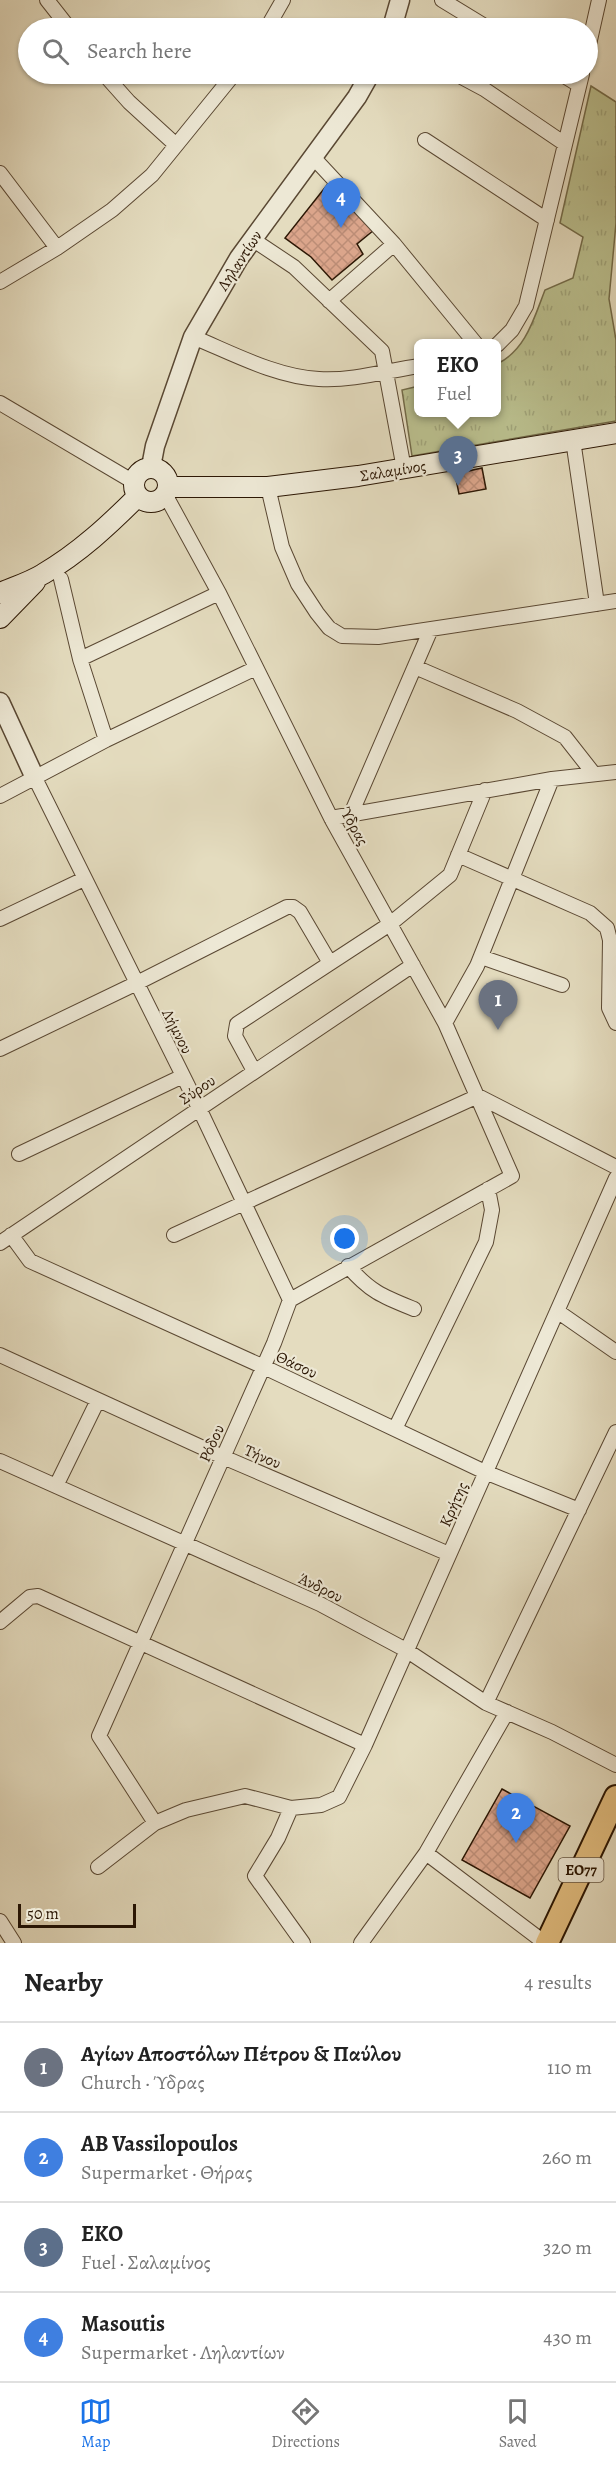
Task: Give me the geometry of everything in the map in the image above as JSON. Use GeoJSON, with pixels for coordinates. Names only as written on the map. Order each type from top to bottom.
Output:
{"type":"FeatureCollection","features":[{"type":"Feature","properties":{"kind":"main road","name":"Σαλαμίνος"},"geometry":{"type":"LineString","coordinates":[[167,491],[268,487],[404,469],[616,433]]}},
{"type":"Feature","properties":{"kind":"main road"},"geometry":{"type":"LineString","coordinates":[[0,616],[52,576],[108,526],[136,488],[140,471],[151,467],[157,468],[166,476],[167,491],[157,501],[141,499],[136,488]]}},
{"type":"Feature","properties":{"kind":"main road"},"geometry":{"type":"LineString","coordinates":[[0,593],[52,576]]}},
{"type":"Feature","properties":{"kind":"main road","name":"ΕΟ77"},"geometry":{"type":"LineString","coordinates":[[546,1943],[616,1797]]}},
{"type":"Feature","properties":{"kind":"street"},"geometry":{"type":"LineString","coordinates":[[47,0],[61,18]]}},
{"type":"Feature","properties":{"kind":"street"},"geometry":{"type":"LineString","coordinates":[[273,18],[283,0]]}},
{"type":"Feature","properties":{"kind":"street"},"geometry":{"type":"LineString","coordinates":[[395,18],[400,0]]}},
{"type":"Feature","properties":{"kind":"street"},"geometry":{"type":"LineString","coordinates":[[442,0],[472,18]]}},
{"type":"Feature","properties":{"kind":"street"},"geometry":{"type":"LineString","coordinates":[[595,18],[599,0]]}},
{"type":"Feature","properties":{"kind":"street"},"geometry":{"type":"LineString","coordinates":[[113,84],[176,145]]}},
{"type":"Feature","properties":{"kind":"street"},"geometry":{"type":"LineString","coordinates":[[0,282],[57,248],[112,210],[152,175],[226,84]]}},
{"type":"Feature","properties":{"kind":"street","name":"Ληλαντίων"},"geometry":{"type":"LineString","coordinates":[[151,467],[155,446],[193,337],[239,258],[364,84]]}},
{"type":"Feature","properties":{"kind":"street"},"geometry":{"type":"LineString","coordinates":[[475,84],[565,144]]}},
{"type":"Feature","properties":{"kind":"street"},"geometry":{"type":"LineString","coordinates":[[501,341],[515,326],[526,306],[579,84]]}},
{"type":"Feature","properties":{"kind":"street"},"geometry":{"type":"LineString","coordinates":[[425,140],[546,220]]}},
{"type":"Feature","properties":{"kind":"street"},"geometry":{"type":"LineString","coordinates":[[312,156],[394,244],[472,339]]}},
{"type":"Feature","properties":{"kind":"street"},"geometry":{"type":"LineString","coordinates":[[0,173],[57,248]]}},
{"type":"Feature","properties":{"kind":"street"},"geometry":{"type":"LineString","coordinates":[[252,239],[294,267],[382,351],[404,469]]}},
{"type":"Feature","properties":{"kind":"street"},"geometry":{"type":"LineString","coordinates":[[329,301],[394,244]]}},
{"type":"Feature","properties":{"kind":"street"},"geometry":{"type":"LineString","coordinates":[[193,337],[258,363],[304,378],[338,379],[414,367]]}},
{"type":"Feature","properties":{"kind":"street"},"geometry":{"type":"LineString","coordinates":[[0,403],[136,488]]}},
{"type":"Feature","properties":{"kind":"street"},"geometry":{"type":"LineString","coordinates":[[573,440],[588,530],[597,604]]}},
{"type":"Feature","properties":{"kind":"street"},"geometry":{"type":"LineString","coordinates":[[268,487],[282,547],[298,584],[329,628],[342,636],[378,638],[616,601]]}},
{"type":"Feature","properties":{"kind":"street","name":"Ύδρας"},"geometry":{"type":"LineString","coordinates":[[167,491],[331,818],[445,1023],[512,1176],[488,1189]]}},
{"type":"Feature","properties":{"kind":"street"},"geometry":{"type":"LineString","coordinates":[[52,576],[106,740]]}},
{"type":"Feature","properties":{"kind":"street"},"geometry":{"type":"LineString","coordinates":[[80,659],[219,594]]}},
{"type":"Feature","properties":{"kind":"street"},"geometry":{"type":"LineString","coordinates":[[351,814],[431,629]]}},
{"type":"Feature","properties":{"kind":"street"},"geometry":{"type":"LineString","coordinates":[[415,667],[517,711],[566,737],[594,774]]}},
{"type":"Feature","properties":{"kind":"street"},"geometry":{"type":"LineString","coordinates":[[0,796],[106,740],[256,668]]}},
{"type":"Feature","properties":{"kind":"street"},"geometry":{"type":"LineString","coordinates":[[0,702],[35,778]]}},
{"type":"Feature","properties":{"kind":"street"},"geometry":{"type":"LineString","coordinates":[[331,818],[552,779],[616,772]]}},
{"type":"Feature","properties":{"kind":"street","name":"Λήμνου"},"geometry":{"type":"LineString","coordinates":[[35,778],[135,984],[199,1108],[290,1300]]}},
{"type":"Feature","properties":{"kind":"street"},"geometry":{"type":"LineString","coordinates":[[445,1023],[481,957],[552,779]]}},
{"type":"Feature","properties":{"kind":"street"},"geometry":{"type":"LineString","coordinates":[[254,1071],[236,1038],[236,1025],[390,924],[450,875],[485,790]]}},
{"type":"Feature","properties":{"kind":"street"},"geometry":{"type":"LineString","coordinates":[[458,855],[590,913],[608,928],[609,1008],[616,1023]]}},
{"type":"Feature","properties":{"kind":"street"},"geometry":{"type":"LineString","coordinates":[[0,920],[84,879]]}},
{"type":"Feature","properties":{"kind":"street"},"geometry":{"type":"LineString","coordinates":[[0,1049],[289,906],[300,912],[330,963]]}},
{"type":"Feature","properties":{"kind":"street"},"geometry":{"type":"LineString","coordinates":[[481,957],[562,985]]}},
{"type":"Feature","properties":{"kind":"street","name":"Σύρου"},"geometry":{"type":"LineString","coordinates":[[5,1239],[413,965]]}},
{"type":"Feature","properties":{"kind":"street"},"geometry":{"type":"LineString","coordinates":[[19,1154],[183,1076]]}},
{"type":"Feature","properties":{"kind":"street"},"geometry":{"type":"LineString","coordinates":[[174,1235],[478,1096],[616,1167]]}},
{"type":"Feature","properties":{"kind":"street","name":"Κρήτης"},"geometry":{"type":"LineString","coordinates":[[291,1808],[321,1805],[339,1797],[365,1745],[616,1178]]}},
{"type":"Feature","properties":{"kind":"street"},"geometry":{"type":"LineString","coordinates":[[290,1300],[488,1189],[492,1210],[486,1242],[395,1429]]}},
{"type":"Feature","properties":{"kind":"street","name":"Θάσου"},"geometry":{"type":"LineString","coordinates":[[5,1239],[30,1261],[264,1367],[485,1472],[579,1510]]}},
{"type":"Feature","properties":{"kind":"street"},"geometry":{"type":"LineString","coordinates":[[348,1266],[361,1282],[377,1294],[414,1309]]}},
{"type":"Feature","properties":{"kind":"street","name":"Ρόδου"},"geometry":{"type":"LineString","coordinates":[[155,1823],[99,1736],[264,1367],[290,1300]]}},
{"type":"Feature","properties":{"kind":"street"},"geometry":{"type":"LineString","coordinates":[[557,1311],[616,1352]]}},
{"type":"Feature","properties":{"kind":"street","name":"Τήνου"},"geometry":{"type":"LineString","coordinates":[[0,1355],[223,1457],[449,1554]]}},
{"type":"Feature","properties":{"kind":"street"},"geometry":{"type":"LineString","coordinates":[[56,1486],[98,1400]]}},
{"type":"Feature","properties":{"kind":"street"},"geometry":{"type":"LineString","coordinates":[[486,1703],[616,1432]]}},
{"type":"Feature","properties":{"kind":"street","name":"Άνδρου"},"geometry":{"type":"LineString","coordinates":[[0,1461],[320,1604],[406,1650],[486,1703],[581,1746],[616,1765]]}},
{"type":"Feature","properties":{"kind":"street"},"geometry":{"type":"LineString","coordinates":[[0,1622],[30,1597],[36,1596],[365,1745]]}},
{"type":"Feature","properties":{"kind":"street"},"geometry":{"type":"LineString","coordinates":[[361,1943],[426,1853],[507,1712]]}},
{"type":"Feature","properties":{"kind":"street"},"geometry":{"type":"LineString","coordinates":[[98,1867],[155,1823],[186,1810],[245,1796],[291,1808],[278,1838],[255,1876],[303,1943]]}},
{"type":"Feature","properties":{"kind":"street"},"geometry":{"type":"LineString","coordinates":[[426,1853],[546,1943]]}},
{"type":"Feature","properties":{"kind":"green space"},"geometry":{"type":"Polygon","coordinates":[[[591,86],[616,102],[616,223],[609,299],[616,340],[616,421],[412,456],[402,390],[414,387],[414,417],[501,417],[501,362],[522,342],[533,322],[545,290],[573,278],[583,237],[560,223],[591,86]]]}},
{"type":"Feature","properties":{"kind":"building"},"geometry":{"type":"Polygon","coordinates":[[[327,185],[355,207],[374,230],[357,244],[363,254],[332,280],[311,257],[285,238],[327,185]]]}},
{"type":"Feature","properties":{"kind":"building"},"geometry":{"type":"Polygon","coordinates":[[[482,468],[486,489],[459,494],[455,474],[482,468]]]}},
{"type":"Feature","properties":{"kind":"building"},"geometry":{"type":"Polygon","coordinates":[[[502,1789],[570,1826],[530,1898],[462,1860],[502,1789]]]}},
{"type":"Feature","properties":{"kind":"place","name":"Masoutis"},"geometry":{"type":"Point","coordinates":[341,228]}},
{"type":"Feature","properties":{"kind":"place","name":"EKO"},"geometry":{"type":"Point","coordinates":[458,486]}},
{"type":"Feature","properties":{"kind":"place","name":"Αγίων Αποστόλων Πέτρου & Παύλου"},"geometry":{"type":"Point","coordinates":[498,1030]}},
{"type":"Feature","properties":{"kind":"place","name":"AB Vassilopoulos"},"geometry":{"type":"Point","coordinates":[516,1843]}}]}
